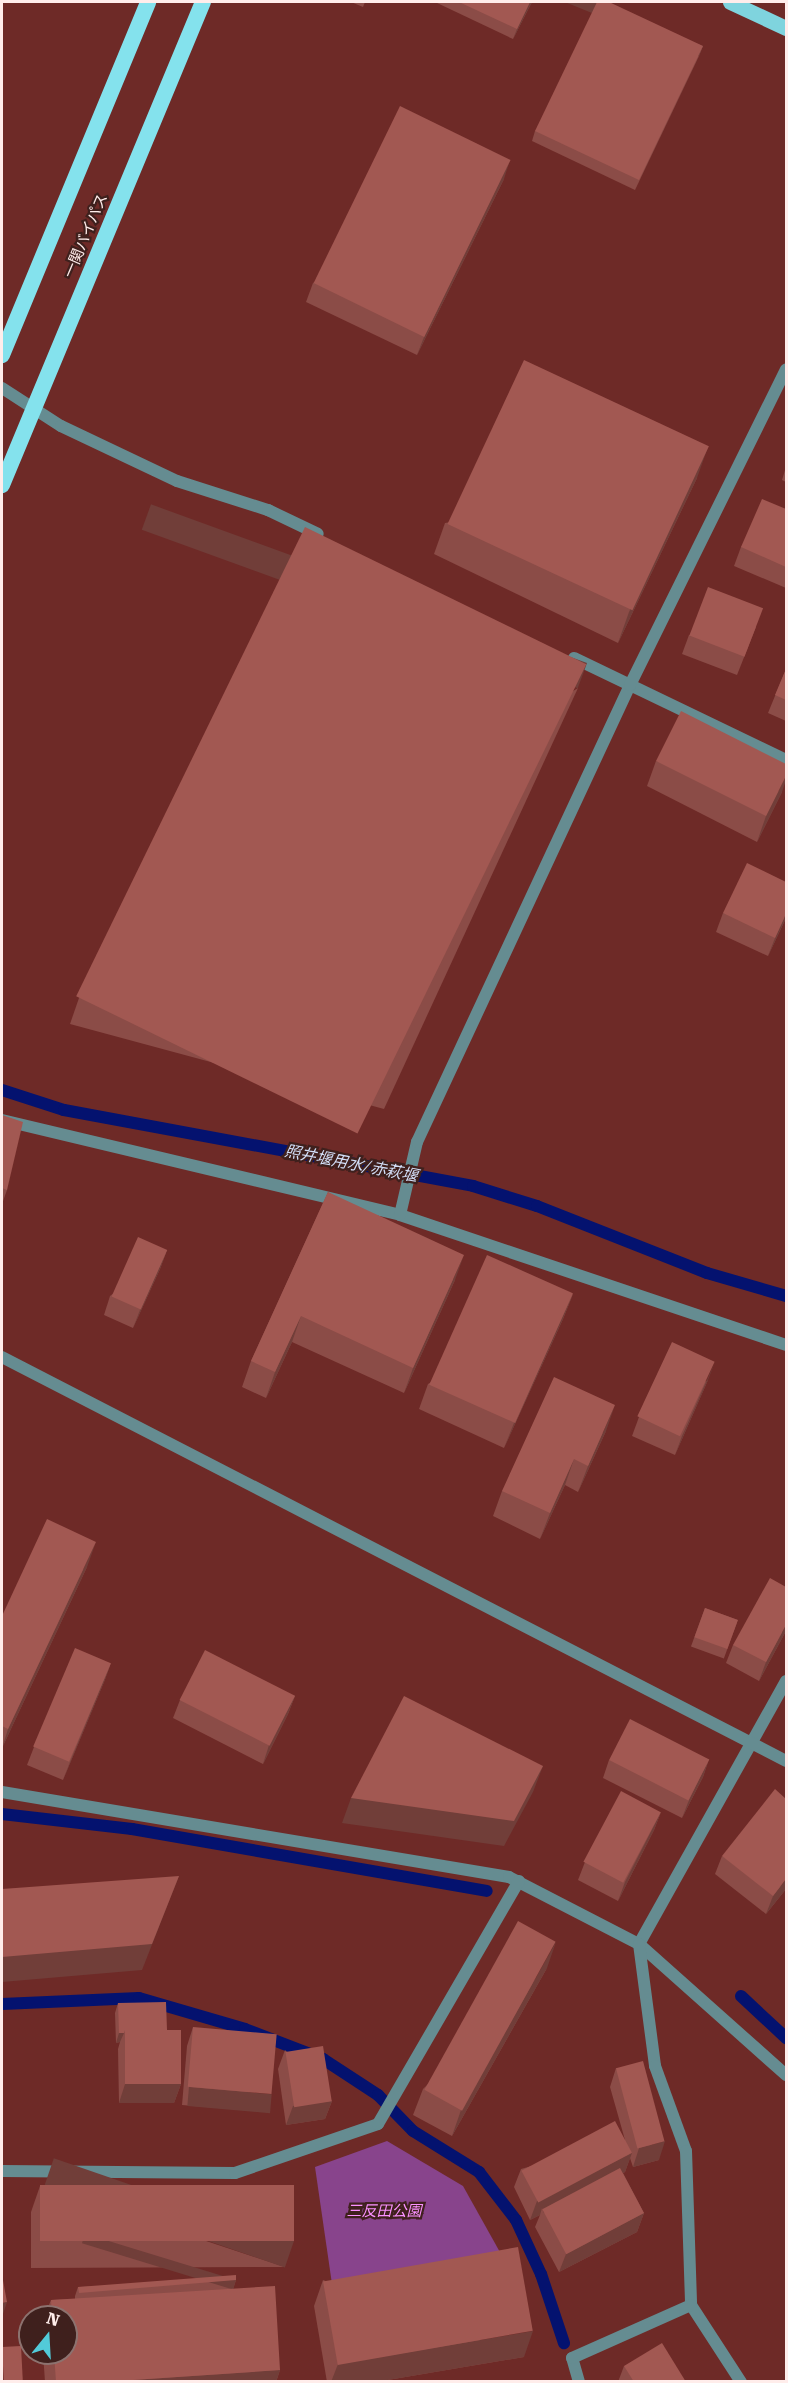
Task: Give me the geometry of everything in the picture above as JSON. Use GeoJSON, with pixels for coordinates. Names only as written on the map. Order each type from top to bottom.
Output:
{"type":"FeatureCollection","features":[{"type":"Feature","properties":{"kind":"highway"},"geometry":{"type":"LineString","coordinates":[[2,355],[148,2]]}},
{"type":"Feature","properties":{"kind":"highway","name":"一関バイパス"},"geometry":{"type":"LineString","coordinates":[[2,485],[203,2]]}},
{"type":"Feature","properties":{"kind":"main road"},"geometry":{"type":"LineString","coordinates":[[730,2],[786,28]]}},
{"type":"Feature","properties":{"kind":"street"},"geometry":{"type":"LineString","coordinates":[[400,1215],[417,1142],[630,685],[786,370]]}},
{"type":"Feature","properties":{"kind":"street"},"geometry":{"type":"LineString","coordinates":[[2,388],[34,408],[177,482],[268,510],[332,541]]}},
{"type":"Feature","properties":{"kind":"street"},"geometry":{"type":"LineString","coordinates":[[566,654],[786,760]]}},
{"type":"Feature","properties":{"kind":"street"},"geometry":{"type":"LineString","coordinates":[[2,1120],[400,1215],[786,1345]]}},
{"type":"Feature","properties":{"kind":"street"},"geometry":{"type":"LineString","coordinates":[[2,1357],[786,1761]]}},
{"type":"Feature","properties":{"kind":"street"},"geometry":{"type":"LineString","coordinates":[[741,2382],[691,2305],[686,2151],[655,2066],[639,1944],[754,1744],[786,1681]]}},
{"type":"Feature","properties":{"kind":"street"},"geometry":{"type":"LineString","coordinates":[[2,1792],[519,1881],[639,1944],[786,2075]]}},
{"type":"Feature","properties":{"kind":"street"},"geometry":{"type":"LineString","coordinates":[[2,2171],[236,2173],[378,2124],[519,1881]]}},
{"type":"Feature","properties":{"kind":"street"},"geometry":{"type":"LineString","coordinates":[[579,2382],[572,2358],[691,2305]]}},
{"type":"Feature","properties":{"kind":"green space","name":"三反田公園"},"geometry":{"type":"Polygon","coordinates":[[[387,2141],[463,2186],[501,2254],[332,2284],[315,2167],[387,2141]]]}},
{"type":"Feature","properties":{"kind":"building"},"geometry":{"type":"Polygon","coordinates":[[[459,2],[530,2],[517,29],[459,2]]]}},
{"type":"Feature","properties":{"kind":"building"},"geometry":{"type":"Polygon","coordinates":[[[597,2],[609,2],[703,46],[639,180],[535,131],[597,2]]]}},
{"type":"Feature","properties":{"kind":"building"},"geometry":{"type":"Polygon","coordinates":[[[400,106],[511,160],[424,337],[314,283],[400,106]]]}},
{"type":"Feature","properties":{"kind":"building"},"geometry":{"type":"Polygon","coordinates":[[[524,360],[709,446],[632,610],[448,524],[524,360]]]}},
{"type":"Feature","properties":{"kind":"building"},"geometry":{"type":"Polygon","coordinates":[[[762,499],[786,509],[786,567],[741,547],[762,499]]]}},
{"type":"Feature","properties":{"kind":"building"},"geometry":{"type":"Polygon","coordinates":[[[305,527],[586,664],[357,1133],[76,996],[305,527]]]}},
{"type":"Feature","properties":{"kind":"building"},"geometry":{"type":"Polygon","coordinates":[[[708,587],[763,608],[744,657],[689,636],[708,587]]]}},
{"type":"Feature","properties":{"kind":"building"},"geometry":{"type":"Polygon","coordinates":[[[786,669],[786,700],[775,695],[786,669]]]}},
{"type":"Feature","properties":{"kind":"building"},"geometry":{"type":"Polygon","coordinates":[[[681,711],[786,764],[786,776],[766,816],[656,761],[681,711]]]}},
{"type":"Feature","properties":{"kind":"building"},"geometry":{"type":"Polygon","coordinates":[[[747,863],[786,882],[786,914],[775,938],[723,913],[747,863]]]}},
{"type":"Feature","properties":{"kind":"building"},"geometry":{"type":"Polygon","coordinates":[[[2,1115],[23,1122],[7,1190],[2,1188],[2,1115]]]}},
{"type":"Feature","properties":{"kind":"building"},"geometry":{"type":"Polygon","coordinates":[[[328,1192],[464,1255],[413,1368],[301,1316],[275,1372],[251,1361],[328,1192]]]}},
{"type":"Feature","properties":{"kind":"building"},"geometry":{"type":"Polygon","coordinates":[[[138,1237],[167,1250],[141,1309],[112,1296],[138,1237]]]}},
{"type":"Feature","properties":{"kind":"building"},"geometry":{"type":"Polygon","coordinates":[[[487,1255],[573,1293],[515,1423],[429,1385],[487,1255]]]}},
{"type":"Feature","properties":{"kind":"building"},"geometry":{"type":"Polygon","coordinates":[[[672,1342],[715,1362],[680,1436],[637,1416],[672,1342]]]}},
{"type":"Feature","properties":{"kind":"building"},"geometry":{"type":"Polygon","coordinates":[[[554,1377],[615,1405],[588,1466],[574,1459],[550,1513],[502,1491],[554,1377]]]}},
{"type":"Feature","properties":{"kind":"building"},"geometry":{"type":"Polygon","coordinates":[[[47,1519],[96,1542],[8,1729],[2,1726],[2,1616],[47,1519]]]}},
{"type":"Feature","properties":{"kind":"building"},"geometry":{"type":"Polygon","coordinates":[[[770,1578],[786,1587],[786,1625],[766,1662],[733,1645],[770,1578]]]}},
{"type":"Feature","properties":{"kind":"building"},"geometry":{"type":"Polygon","coordinates":[[[705,1608],[738,1620],[727,1649],[694,1637],[705,1608]]]}},
{"type":"Feature","properties":{"kind":"building"},"geometry":{"type":"Polygon","coordinates":[[[75,1648],[111,1663],[69,1762],[33,1746],[75,1648]]]}},
{"type":"Feature","properties":{"kind":"building"},"geometry":{"type":"Polygon","coordinates":[[[205,1650],[295,1696],[270,1746],[180,1700],[205,1650]]]}},
{"type":"Feature","properties":{"kind":"building"},"geometry":{"type":"Polygon","coordinates":[[[404,1696],[543,1766],[514,1821],[351,1798],[404,1696]]]}},
{"type":"Feature","properties":{"kind":"building"},"geometry":{"type":"Polygon","coordinates":[[[630,1719],[709,1759],[688,1800],[609,1760],[630,1719]]]}},
{"type":"Feature","properties":{"kind":"building"},"geometry":{"type":"Polygon","coordinates":[[[775,1789],[786,1799],[786,1879],[773,1896],[722,1856],[775,1789]]]}},
{"type":"Feature","properties":{"kind":"building"},"geometry":{"type":"Polygon","coordinates":[[[621,1791],[661,1812],[623,1883],[583,1862],[621,1791]]]}},
{"type":"Feature","properties":{"kind":"building"},"geometry":{"type":"Polygon","coordinates":[[[179,1876],[152,1944],[2,1957],[2,1889],[179,1876]]]}},
{"type":"Feature","properties":{"kind":"building"},"geometry":{"type":"Polygon","coordinates":[[[518,1921],[556,1942],[462,2111],[424,2090],[518,1921]]]}},
{"type":"Feature","properties":{"kind":"building"},"geometry":{"type":"Polygon","coordinates":[[[166,2002],[167,2030],[125,2030],[124,2033],[119,2033],[118,2003],[166,2002]]]}},
{"type":"Feature","properties":{"kind":"building"},"geometry":{"type":"Polygon","coordinates":[[[193,2027],[277,2034],[271,2094],[188,2087],[193,2027]]]}},
{"type":"Feature","properties":{"kind":"building"},"geometry":{"type":"Polygon","coordinates":[[[125,2030],[181,2030],[181,2084],[125,2084],[125,2030]]]}},
{"type":"Feature","properties":{"kind":"building"},"geometry":{"type":"Polygon","coordinates":[[[323,2046],[332,2101],[294,2107],[285,2052],[323,2046]]]}},
{"type":"Feature","properties":{"kind":"building"},"geometry":{"type":"Polygon","coordinates":[[[643,2061],[664,2141],[637,2148],[616,2068],[643,2061]]]}},
{"type":"Feature","properties":{"kind":"building"},"geometry":{"type":"Polygon","coordinates":[[[615,2121],[632,2153],[538,2203],[521,2171],[615,2121]]]}},
{"type":"Feature","properties":{"kind":"building"},"geometry":{"type":"Polygon","coordinates":[[[620,2168],[644,2213],[566,2254],[542,2209],[620,2168]]]}},
{"type":"Feature","properties":{"kind":"building"},"geometry":{"type":"Polygon","coordinates":[[[40,2185],[294,2185],[294,2241],[40,2241],[40,2185]]]}},
{"type":"Feature","properties":{"kind":"building"},"geometry":{"type":"Polygon","coordinates":[[[518,2247],[533,2331],[338,2365],[323,2281],[518,2247]]]}},
{"type":"Feature","properties":{"kind":"building"},"geometry":{"type":"Polygon","coordinates":[[[2,2275],[7,2302],[2,2303],[2,2275]]]}},
{"type":"Feature","properties":{"kind":"building"},"geometry":{"type":"Polygon","coordinates":[[[236,2275],[236,2280],[79,2293],[78,2287],[236,2275]]]}},
{"type":"Feature","properties":{"kind":"building"},"geometry":{"type":"Polygon","coordinates":[[[275,2286],[280,2370],[103,2382],[56,2382],[55,2365],[78,2365],[78,2305],[51,2305],[51,2300],[275,2286]]]}},
{"type":"Feature","properties":{"kind":"building"},"geometry":{"type":"Polygon","coordinates":[[[662,2343],[686,2382],[634,2382],[624,2366],[662,2343]]]}},
{"type":"Feature","properties":{"kind":"building"},"geometry":{"type":"Polygon","coordinates":[[[18,2346],[18,2365],[22,2365],[23,2382],[4,2382],[2,2347],[18,2346]]]}},
{"type":"Feature","properties":{"kind":"waterway","name":"照井堰用水/赤萩堰"},"geometry":{"type":"LineString","coordinates":[[2,1090],[64,1110],[473,1186],[537,1206],[707,1273],[786,1296]]}},
{"type":"Feature","properties":{"kind":"waterway"},"geometry":{"type":"LineString","coordinates":[[2,1814],[132,1829],[487,1891]]}},
{"type":"Feature","properties":{"kind":"waterway"},"geometry":{"type":"LineString","coordinates":[[741,1996],[786,2038]]}},
{"type":"Feature","properties":{"kind":"waterway"},"geometry":{"type":"LineString","coordinates":[[2,2004],[139,1998],[245,2029],[323,2059],[378,2095],[413,2131],[479,2172],[516,2220],[541,2274],[564,2343]]}}]}
